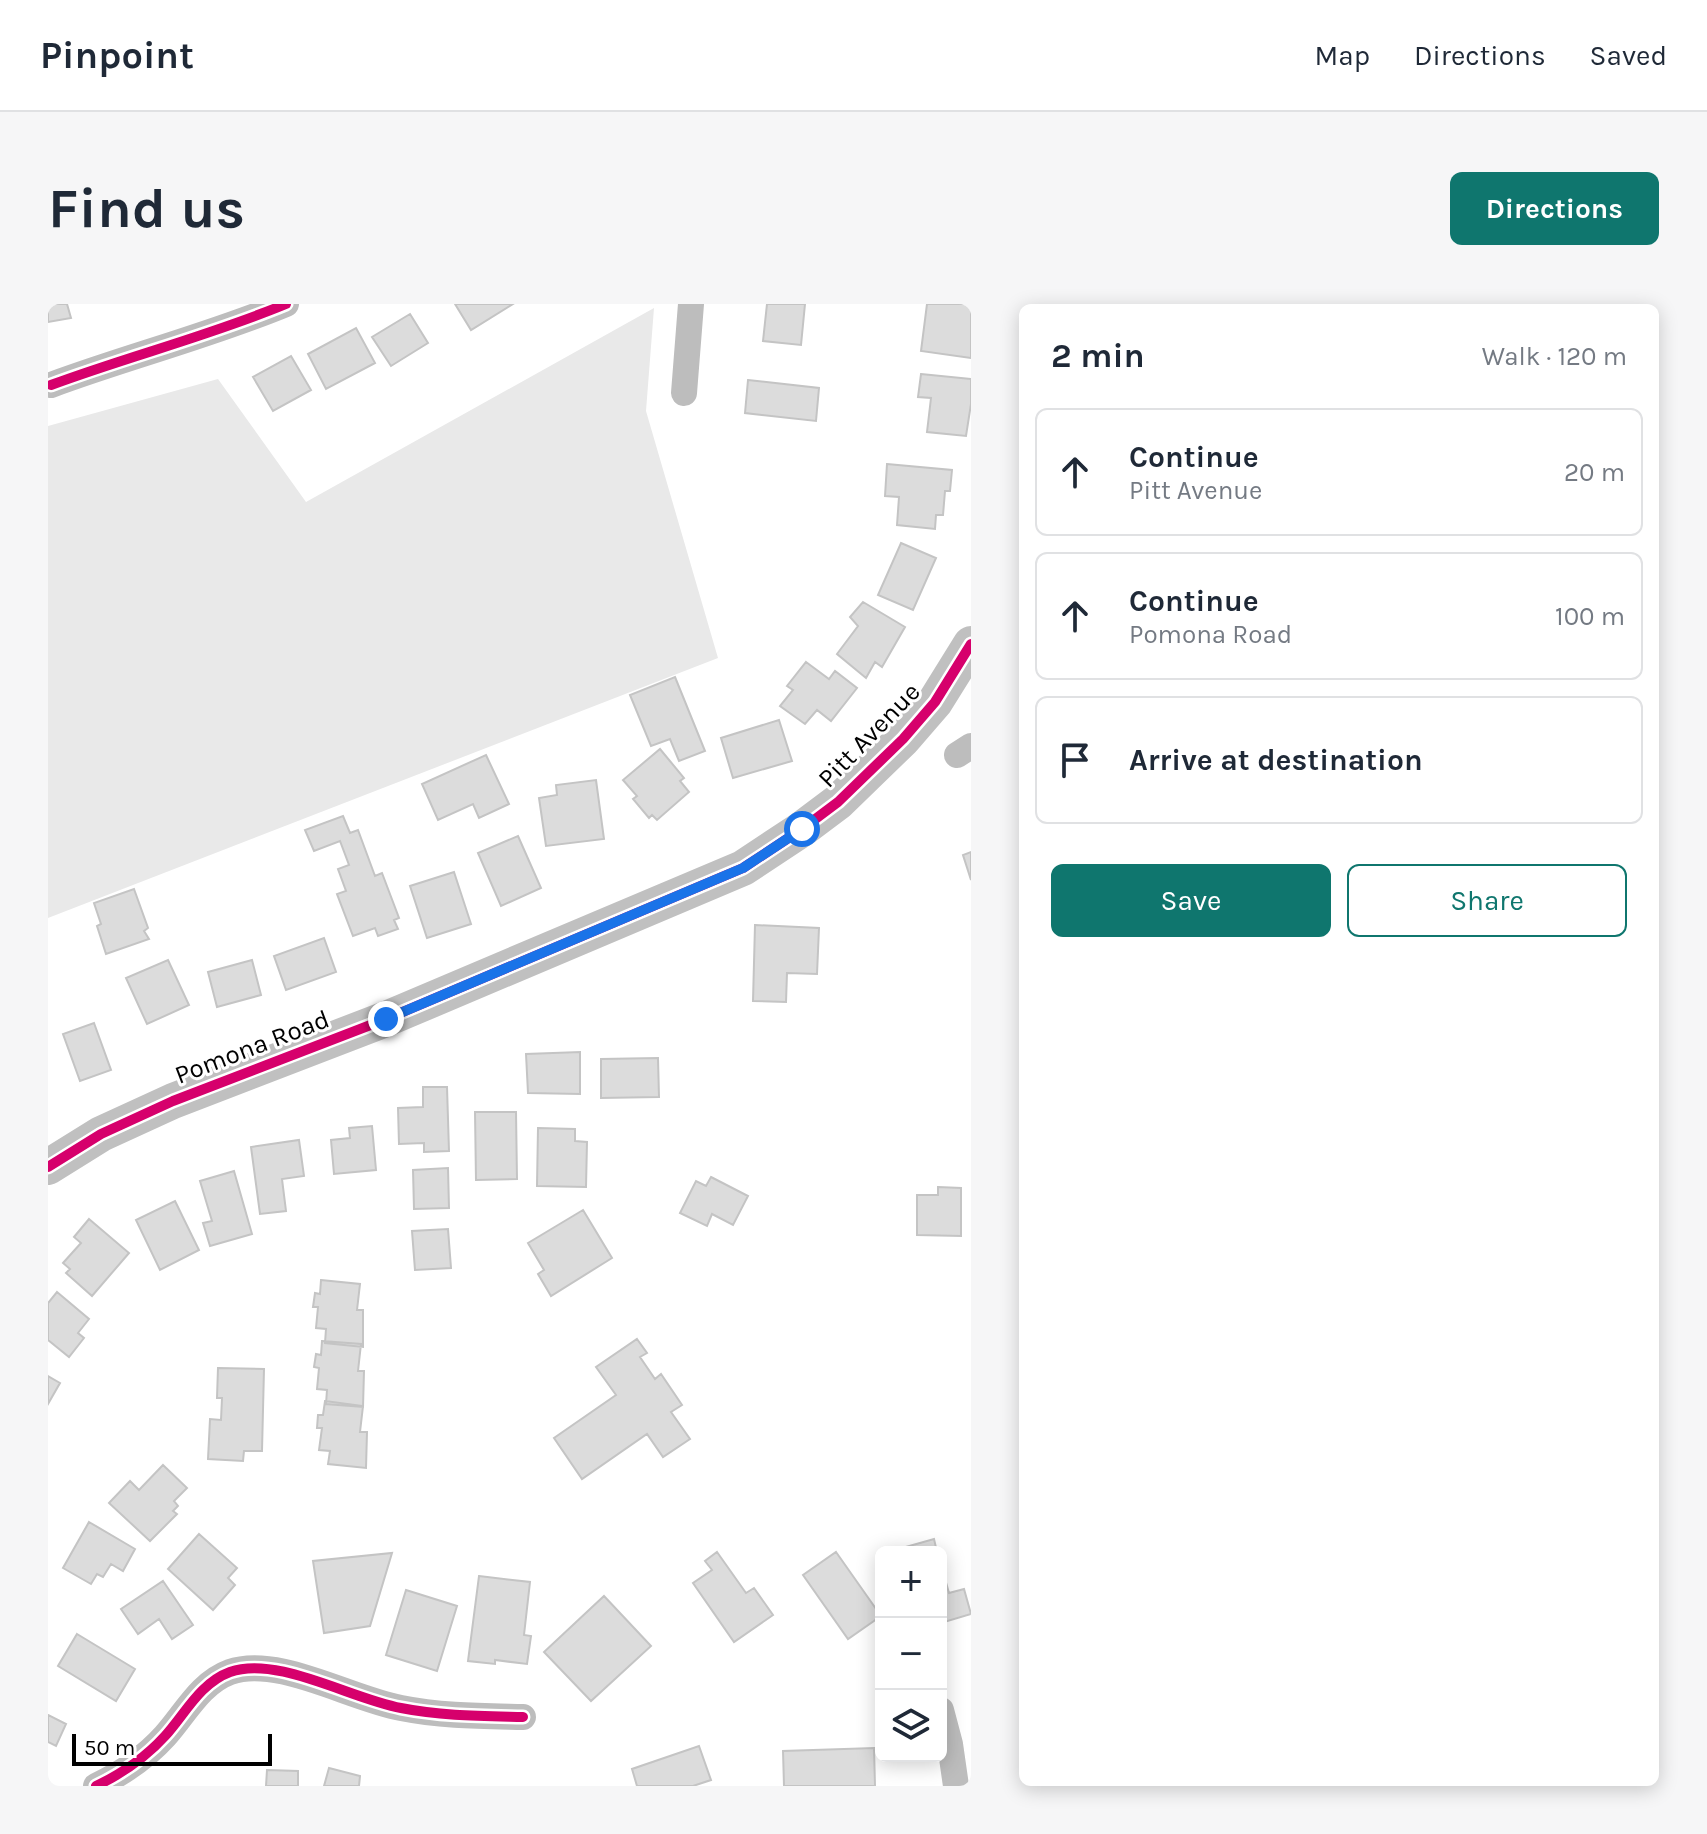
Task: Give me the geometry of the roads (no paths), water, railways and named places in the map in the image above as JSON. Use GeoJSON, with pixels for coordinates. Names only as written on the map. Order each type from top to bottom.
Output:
{"type":"FeatureCollection","features":[{"type":"Feature","properties":{"kind":"street"},"geometry":{"type":"LineString","coordinates":[[51,385],[104,365],[193,339],[286,304]]}},
{"type":"Feature","properties":{"kind":"street"},"geometry":{"type":"LineString","coordinates":[[684,393],[691,304]]}},
{"type":"Feature","properties":{"kind":"street","name":"Pitt Avenue"},"geometry":{"type":"LineString","coordinates":[[743,868],[838,802],[903,739],[935,702],[971,644]]}},
{"type":"Feature","properties":{"kind":"street","name":"Pomona Road"},"geometry":{"type":"LineString","coordinates":[[48,1167],[101,1134],[173,1101],[386,1019],[743,868]]}},
{"type":"Feature","properties":{"kind":"street"},"geometry":{"type":"LineString","coordinates":[[96,1786],[145,1754],[165,1736],[199,1692],[229,1672],[262,1667],[283,1671],[362,1700],[402,1709],[523,1717]]}},
{"type":"Feature","properties":{"kind":"street"},"geometry":{"type":"LineString","coordinates":[[947,1733],[956,1786]]}}]}
